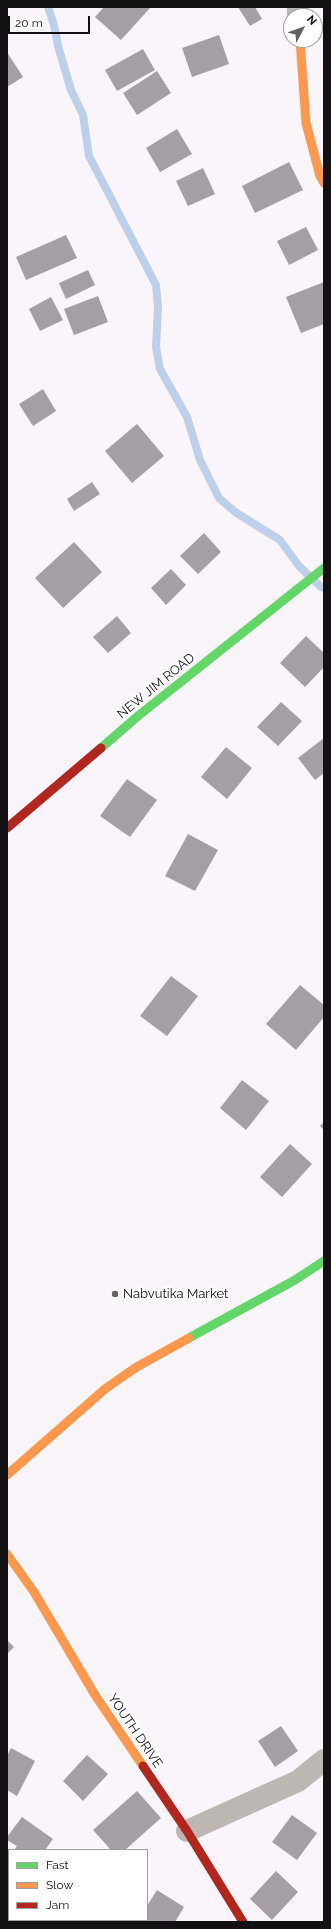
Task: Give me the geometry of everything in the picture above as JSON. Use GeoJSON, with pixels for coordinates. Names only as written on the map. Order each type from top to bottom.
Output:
{"type":"FeatureCollection","features":[{"type":"Feature","properties":{"kind":"street"},"geometry":{"type":"LineString","coordinates":[[301,48],[306,123],[320,176],[324,183]]}},
{"type":"Feature","properties":{"kind":"street","name":"NEW JIM ROAD"},"geometry":{"type":"LineString","coordinates":[[7,828],[138,716],[324,568]]}},
{"type":"Feature","properties":{"kind":"street"},"geometry":{"type":"LineString","coordinates":[[7,1475],[105,1389],[135,1368],[295,1280],[324,1261]]}},
{"type":"Feature","properties":{"kind":"street","name":"YOUTH DRIVE"},"geometry":{"type":"LineString","coordinates":[[7,1554],[34,1592],[96,1695],[187,1831],[243,1922]]}},
{"type":"Feature","properties":{"kind":"street"},"geometry":{"type":"LineString","coordinates":[[187,1831],[298,1781],[324,1760]]}},
{"type":"Feature","properties":{"kind":"building"},"geometry":{"type":"Polygon","coordinates":[[[104,7],[151,7],[121,40],[95,17],[104,7]]]}},
{"type":"Feature","properties":{"kind":"building"},"geometry":{"type":"Polygon","coordinates":[[[238,7],[255,7],[262,19],[250,26],[238,7]]]}},
{"type":"Feature","properties":{"kind":"building"},"geometry":{"type":"Polygon","coordinates":[[[219,35],[229,64],[192,77],[182,48],[219,35]]]}},
{"type":"Feature","properties":{"kind":"building"},"geometry":{"type":"Polygon","coordinates":[[[143,49],[155,70],[117,91],[105,70],[143,49]]]}},
{"type":"Feature","properties":{"kind":"building"},"geometry":{"type":"Polygon","coordinates":[[[7,52],[23,77],[7,87],[7,52]]]}},
{"type":"Feature","properties":{"kind":"building"},"geometry":{"type":"Polygon","coordinates":[[[157,71],[171,93],[137,115],[123,93],[157,71]]]}},
{"type":"Feature","properties":{"kind":"building"},"geometry":{"type":"Polygon","coordinates":[[[177,129],[192,154],[160,172],[146,148],[177,129]]]}},
{"type":"Feature","properties":{"kind":"building"},"geometry":{"type":"Polygon","coordinates":[[[289,162],[303,190],[255,213],[242,186],[289,162]]]}},
{"type":"Feature","properties":{"kind":"building"},"geometry":{"type":"Polygon","coordinates":[[[203,168],[215,194],[188,206],[176,181],[203,168]]]}},
{"type":"Feature","properties":{"kind":"building"},"geometry":{"type":"Polygon","coordinates":[[[306,227],[318,250],[289,265],[277,241],[306,227]]]}},
{"type":"Feature","properties":{"kind":"building"},"geometry":{"type":"Polygon","coordinates":[[[66,235],[77,258],[26,280],[16,257],[66,235]]]}},
{"type":"Feature","properties":{"kind":"building"},"geometry":{"type":"Polygon","coordinates":[[[88,270],[95,285],[66,299],[59,283],[88,270]]]}},
{"type":"Feature","properties":{"kind":"building"},"geometry":{"type":"Polygon","coordinates":[[[324,282],[324,324],[301,333],[286,297],[324,282]]]}},
{"type":"Feature","properties":{"kind":"building"},"geometry":{"type":"Polygon","coordinates":[[[98,296],[108,322],[74,335],[64,309],[98,296]]]}},
{"type":"Feature","properties":{"kind":"building"},"geometry":{"type":"Polygon","coordinates":[[[51,297],[63,320],[40,331],[29,309],[51,297]]]}},
{"type":"Feature","properties":{"kind":"building"},"geometry":{"type":"Polygon","coordinates":[[[43,389],[56,411],[33,426],[19,404],[43,389]]]}},
{"type":"Feature","properties":{"kind":"building"},"geometry":{"type":"Polygon","coordinates":[[[137,424],[164,456],[132,483],[105,451],[137,424]]]}},
{"type":"Feature","properties":{"kind":"building"},"geometry":{"type":"Polygon","coordinates":[[[92,482],[100,494],[74,511],[67,499],[92,482]]]}},
{"type":"Feature","properties":{"kind":"building"},"geometry":{"type":"Polygon","coordinates":[[[204,533],[221,552],[198,574],[180,556],[204,533]]]}},
{"type":"Feature","properties":{"kind":"building"},"geometry":{"type":"Polygon","coordinates":[[[74,542],[102,572],[63,608],[35,578],[74,542]]]}},
{"type":"Feature","properties":{"kind":"building"},"geometry":{"type":"Polygon","coordinates":[[[171,569],[186,585],[166,605],[151,588],[171,569]]]}},
{"type":"Feature","properties":{"kind":"building"},"geometry":{"type":"Polygon","coordinates":[[[117,616],[131,633],[108,653],[93,637],[117,616]]]}},
{"type":"Feature","properties":{"kind":"building"},"geometry":{"type":"Polygon","coordinates":[[[306,636],[324,653],[324,667],[305,687],[280,663],[306,636]]]}},
{"type":"Feature","properties":{"kind":"building"},"geometry":{"type":"Polygon","coordinates":[[[281,702],[302,721],[278,746],[257,727],[281,702]]]}},
{"type":"Feature","properties":{"kind":"building"},"geometry":{"type":"Polygon","coordinates":[[[324,738],[324,773],[315,780],[298,758],[324,738]]]}},
{"type":"Feature","properties":{"kind":"building"},"geometry":{"type":"Polygon","coordinates":[[[226,747],[252,768],[227,799],[201,777],[226,747]]]}},
{"type":"Feature","properties":{"kind":"building"},"geometry":{"type":"Polygon","coordinates":[[[127,779],[157,800],[130,837],[100,816],[127,779]]]}},
{"type":"Feature","properties":{"kind":"building"},"geometry":{"type":"Polygon","coordinates":[[[188,834],[218,850],[195,891],[165,876],[188,834]]]}},
{"type":"Feature","properties":{"kind":"building"},"geometry":{"type":"Polygon","coordinates":[[[171,976],[198,996],[167,1036],[140,1016],[171,976]]]}},
{"type":"Feature","properties":{"kind":"building"},"geometry":{"type":"Polygon","coordinates":[[[300,985],[324,1005],[324,1017],[296,1050],[266,1024],[300,985]]]}},
{"type":"Feature","properties":{"kind":"building"},"geometry":{"type":"Polygon","coordinates":[[[242,1080],[269,1101],[246,1130],[220,1108],[242,1080]]]}},
{"type":"Feature","properties":{"kind":"building"},"geometry":{"type":"Polygon","coordinates":[[[324,1122],[324,1130],[320,1126],[324,1122]]]}},
{"type":"Feature","properties":{"kind":"building"},"geometry":{"type":"Polygon","coordinates":[[[290,1144],[312,1164],[282,1197],[260,1177],[290,1144]]]}},
{"type":"Feature","properties":{"kind":"building"},"geometry":{"type":"Polygon","coordinates":[[[7,1640],[14,1647],[7,1654],[7,1640]]]}},
{"type":"Feature","properties":{"kind":"building"},"geometry":{"type":"Polygon","coordinates":[[[281,1726],[298,1751],[275,1767],[258,1741],[281,1726]]]}},
{"type":"Feature","properties":{"kind":"building"},"geometry":{"type":"Polygon","coordinates":[[[11,1748],[35,1761],[17,1796],[7,1790],[7,1756],[11,1748]]]}},
{"type":"Feature","properties":{"kind":"building"},"geometry":{"type":"Polygon","coordinates":[[[87,1755],[108,1774],[83,1801],[63,1781],[87,1755]]]}},
{"type":"Feature","properties":{"kind":"building"},"geometry":{"type":"Polygon","coordinates":[[[137,1791],[161,1818],[126,1849],[110,1849],[93,1830],[137,1791]]]}},
{"type":"Feature","properties":{"kind":"building"},"geometry":{"type":"Polygon","coordinates":[[[292,1815],[317,1833],[297,1860],[272,1842],[292,1815]]]}},
{"type":"Feature","properties":{"kind":"building"},"geometry":{"type":"Polygon","coordinates":[[[22,1817],[53,1839],[46,1849],[15,1849],[17,1846],[7,1840],[7,1837],[22,1817]]]}},
{"type":"Feature","properties":{"kind":"building"},"geometry":{"type":"Polygon","coordinates":[[[276,1871],[298,1892],[272,1920],[250,1899],[276,1871]]]}},
{"type":"Feature","properties":{"kind":"building"},"geometry":{"type":"Polygon","coordinates":[[[157,1890],[184,1907],[175,1922],[137,1922],[148,1921],[148,1904],[157,1890]]]}},
{"type":"Feature","properties":{"kind":"waterway"},"geometry":{"type":"LineString","coordinates":[[48,7],[71,90],[83,115],[89,156],[156,285],[158,307],[156,347],[160,369],[187,417],[200,460],[219,498],[235,512],[280,540],[299,566],[321,587],[324,588]]}},
{"type":"Feature","properties":{"kind":"traffic: fast"},"geometry":{"type":"LineString","coordinates":[[101,748],[138,716],[324,568]]}},
{"type":"Feature","properties":{"kind":"traffic: fast"},"geometry":{"type":"LineString","coordinates":[[189,1338],[295,1280],[324,1261]]}},
{"type":"Feature","properties":{"kind":"traffic: slow"},"geometry":{"type":"LineString","coordinates":[[301,48],[306,123],[320,176],[324,183]]}},
{"type":"Feature","properties":{"kind":"traffic: slow"},"geometry":{"type":"LineString","coordinates":[[7,1475],[105,1389],[135,1368],[189,1338]]}},
{"type":"Feature","properties":{"kind":"traffic: slow"},"geometry":{"type":"LineString","coordinates":[[7,1554],[34,1592],[95,1695],[143,1766]]}},
{"type":"Feature","properties":{"kind":"traffic: jam"},"geometry":{"type":"LineString","coordinates":[[7,828],[101,748]]}},
{"type":"Feature","properties":{"kind":"traffic: jam"},"geometry":{"type":"LineString","coordinates":[[143,1766],[187,1831],[243,1922]]}},
{"type":"Feature","properties":{"kind":"place","name":"Nabvutika Market"},"geometry":{"type":"Point","coordinates":[115,1294]}}]}
